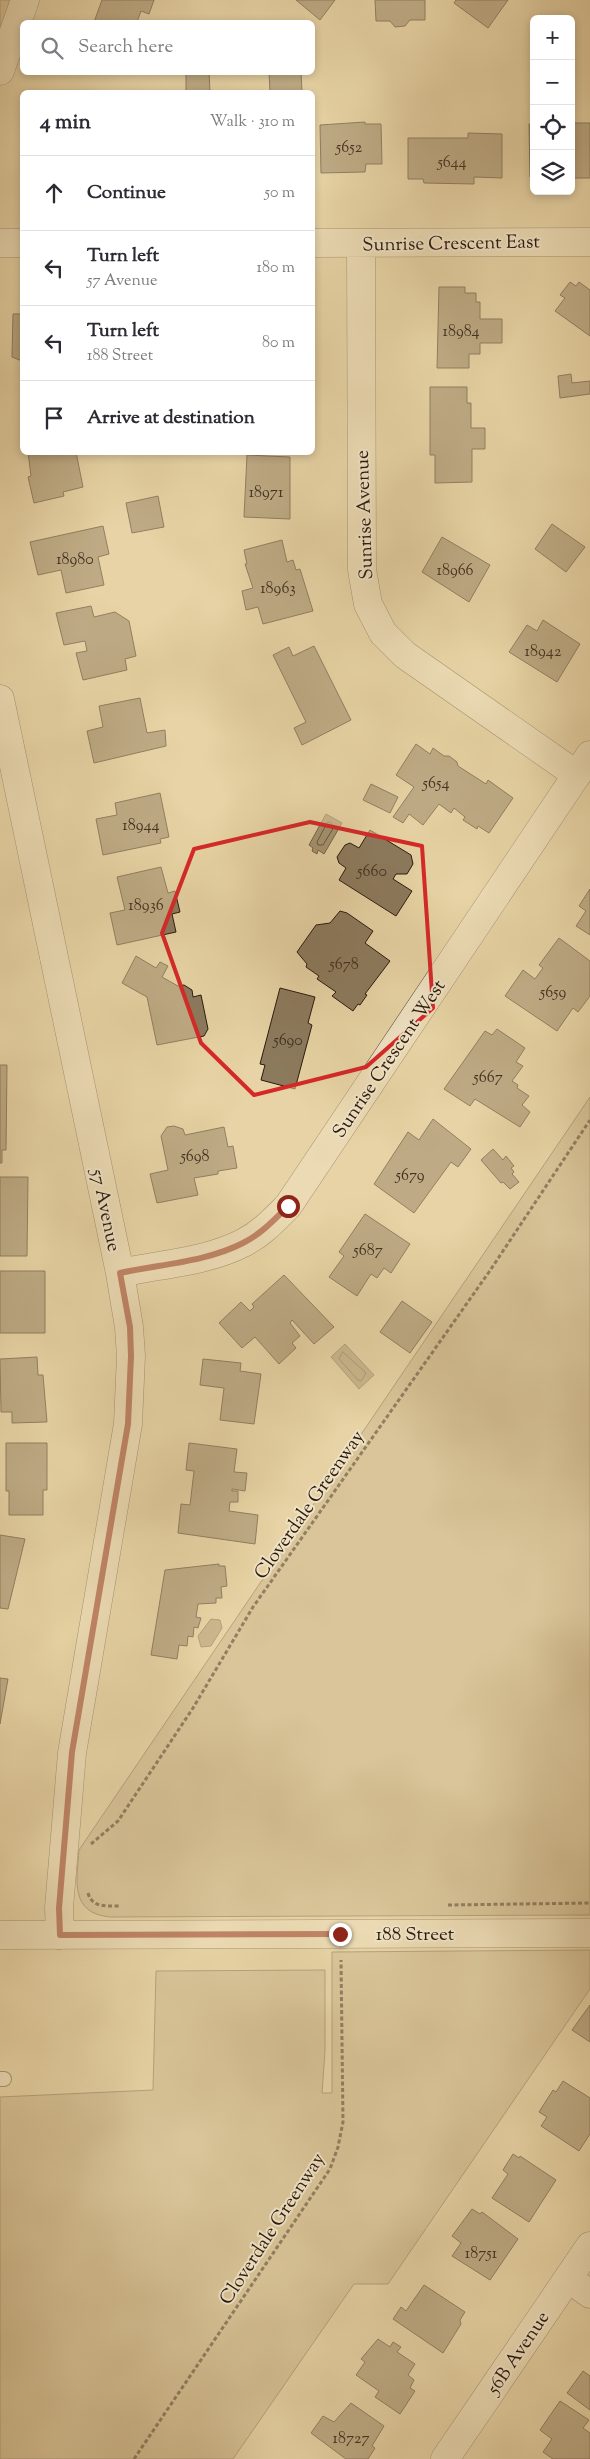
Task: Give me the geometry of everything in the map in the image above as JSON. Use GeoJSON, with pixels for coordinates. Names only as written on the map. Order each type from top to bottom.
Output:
{"type":"FeatureCollection","features":[{"type":"Feature","properties":{"kind":"street"},"geometry":{"type":"LineString","coordinates":[[0,71],[25,0]]}},
{"type":"Feature","properties":{"kind":"street","name":"Sunrise Crescent East"},"geometry":{"type":"LineString","coordinates":[[315,243],[590,242]]}},
{"type":"Feature","properties":{"kind":"street"},"geometry":{"type":"LineString","coordinates":[[0,243],[20,243]]}},
{"type":"Feature","properties":{"kind":"street","name":"Sunrise Avenue"},"geometry":{"type":"LineString","coordinates":[[361,243],[362,570],[368,604],[383,633],[405,655],[584,765]]}},
{"type":"Feature","properties":{"kind":"street","name":"57 Avenue"},"geometry":{"type":"LineString","coordinates":[[0,699],[5,750],[120,1273],[130,1327],[132,1386],[129,1414],[72,1752],[59,1908],[60,1935]]}},
{"type":"Feature","properties":{"kind":"street","name":"Sunrise Crescent West"},"geometry":{"type":"LineString","coordinates":[[120,1273],[205,1257],[225,1250],[245,1242],[268,1227],[288,1206],[584,765]]}},
{"type":"Feature","properties":{"kind":"street","name":"188 Street"},"geometry":{"type":"LineString","coordinates":[[0,1935],[590,1933]]}},
{"type":"Feature","properties":{"kind":"street","name":"56B Avenue"},"geometry":{"type":"LineString","coordinates":[[445,2459],[590,2246]]}},
{"type":"Feature","properties":{"kind":"street"},"geometry":{"type":"LineString","coordinates":[[568,2278],[590,2294]]}},
{"type":"Feature","properties":{"kind":"path","name":"Cloverdale Greenway"},"geometry":{"type":"LineString","coordinates":[[90,1853],[91,1843],[109,1831],[118,1821],[193,1708],[253,1607],[489,1272],[590,1120]]}},
{"type":"Feature","properties":{"kind":"path"},"geometry":{"type":"LineString","coordinates":[[88,1888],[88,1894],[94,1903],[104,1906]]}},
{"type":"Feature","properties":{"kind":"path"},"geometry":{"type":"LineString","coordinates":[[440,1905],[590,1903]]}},
{"type":"Feature","properties":{"kind":"path","name":"Cloverdale Greenway"},"geometry":{"type":"LineString","coordinates":[[134,2459],[330,2169],[338,2147],[343,2122],[340,1955]]}},
{"type":"Feature","properties":{"kind":"highlighted area"},"geometry":{"type":"Polygon","coordinates":[[[310,822],[422,846],[433,1008],[366,1067],[254,1095],[201,1043],[162,933],[194,849],[310,822]]]}},
{"type":"Feature","properties":{"kind":"shaded area"},"geometry":{"type":"Polygon","coordinates":[[[0,0],[11,0],[0,32],[0,0]]]}},
{"type":"Feature","properties":{"kind":"shaded area"},"geometry":{"type":"Polygon","coordinates":[[[590,1097],[590,1915],[110,1917],[97,1914],[88,1909],[78,1893],[79,1850],[590,1097]]]}},
{"type":"Feature","properties":{"kind":"shaded area"},"geometry":{"type":"Polygon","coordinates":[[[590,1950],[590,1989],[388,2284],[354,2284],[233,2459],[0,2459],[0,2097],[153,2090],[156,1971],[325,1970],[325,2051],[322,2093],[332,2093],[332,1952],[590,1950]]]}},
{"type":"Feature","properties":{"kind":"water"},"geometry":{"type":"Polygon","coordinates":[[[326,814],[342,823],[324,854],[318,850],[317,854],[312,851],[313,848],[309,845],[326,814]]]}},
{"type":"Feature","properties":{"kind":"water"},"geometry":{"type":"Polygon","coordinates":[[[345,1344],[374,1375],[359,1389],[331,1357],[345,1344]]]}},
{"type":"Feature","properties":{"kind":"water"},"geometry":{"type":"Polygon","coordinates":[[[211,1619],[220,1620],[222,1628],[211,1646],[201,1647],[198,1636],[211,1619]]]}},
{"type":"Feature","properties":{"kind":"building"},"geometry":{"type":"Polygon","coordinates":[[[102,0],[154,0],[149,14],[141,11],[138,20],[95,20],[102,0]]]}},
{"type":"Feature","properties":{"kind":"building"},"geometry":{"type":"Polygon","coordinates":[[[296,0],[335,0],[320,20],[296,0]]]}},
{"type":"Feature","properties":{"kind":"building"},"geometry":{"type":"Polygon","coordinates":[[[375,0],[425,0],[425,20],[410,20],[405,26],[395,27],[390,21],[376,21],[375,0]]]}},
{"type":"Feature","properties":{"kind":"building"},"geometry":{"type":"Polygon","coordinates":[[[456,0],[508,0],[488,28],[454,3],[456,0]]]}},
{"type":"Feature","properties":{"kind":"building"},"geometry":{"type":"Polygon","coordinates":[[[186,75],[209,75],[210,90],[186,90],[186,75]]]}},
{"type":"Feature","properties":{"kind":"building"},"geometry":{"type":"Polygon","coordinates":[[[269,75],[301,75],[302,90],[270,90],[269,75]]]}},
{"type":"Feature","properties":{"kind":"building"},"geometry":{"type":"Polygon","coordinates":[[[365,122],[365,124],[381,124],[382,164],[366,164],[365,172],[321,173],[320,125],[365,122]]]}},
{"type":"Feature","properties":{"kind":"building"},"geometry":{"type":"Polygon","coordinates":[[[575,123],[590,123],[590,178],[575,178],[575,123]]]}},
{"type":"Feature","properties":{"kind":"building"},"geometry":{"type":"Polygon","coordinates":[[[529,124],[530,124],[530,177],[529,124]]]}},
{"type":"Feature","properties":{"kind":"building"},"geometry":{"type":"Polygon","coordinates":[[[468,133],[502,134],[502,178],[474,177],[474,184],[424,183],[423,179],[408,179],[408,138],[468,138],[468,133]]]}},
{"type":"Feature","properties":{"kind":"building"},"geometry":{"type":"Polygon","coordinates":[[[570,282],[576,286],[579,282],[590,290],[590,336],[555,311],[565,298],[560,295],[570,282]]]}},
{"type":"Feature","properties":{"kind":"building"},"geometry":{"type":"Polygon","coordinates":[[[439,287],[465,287],[465,293],[476,293],[476,302],[480,302],[480,319],[502,319],[502,343],[480,343],[480,354],[469,354],[469,368],[437,368],[439,287]]]}},
{"type":"Feature","properties":{"kind":"building"},"geometry":{"type":"Polygon","coordinates":[[[13,314],[20,314],[20,360],[12,357],[13,314]]]}},
{"type":"Feature","properties":{"kind":"building"},"geometry":{"type":"Polygon","coordinates":[[[571,374],[572,383],[590,381],[590,394],[560,398],[558,376],[571,374]]]}},
{"type":"Feature","properties":{"kind":"building"},"geometry":{"type":"Polygon","coordinates":[[[430,387],[467,387],[467,403],[471,403],[471,428],[485,428],[485,449],[472,449],[472,482],[435,483],[435,455],[430,455],[430,387]]]}},
{"type":"Feature","properties":{"kind":"building"},"geometry":{"type":"Polygon","coordinates":[[[28,455],[77,455],[83,487],[63,492],[64,496],[34,503],[28,477],[31,476],[28,455]]]}},
{"type":"Feature","properties":{"kind":"building"},"geometry":{"type":"Polygon","coordinates":[[[247,455],[290,457],[290,519],[244,517],[247,455]]]}},
{"type":"Feature","properties":{"kind":"building"},"geometry":{"type":"Polygon","coordinates":[[[158,496],[164,527],[132,533],[126,503],[158,496]]]}},
{"type":"Feature","properties":{"kind":"building"},"geometry":{"type":"Polygon","coordinates":[[[552,524],[585,547],[566,572],[535,549],[552,524]]]}},
{"type":"Feature","properties":{"kind":"building"},"geometry":{"type":"Polygon","coordinates":[[[103,526],[109,554],[98,557],[104,585],[66,593],[61,570],[38,575],[30,542],[103,526]]]}},
{"type":"Feature","properties":{"kind":"building"},"geometry":{"type":"Polygon","coordinates":[[[442,537],[490,565],[469,602],[422,572],[442,537]]]}},
{"type":"Feature","properties":{"kind":"building"},"geometry":{"type":"Polygon","coordinates":[[[282,540],[287,562],[293,560],[296,570],[300,569],[313,611],[263,624],[258,607],[246,610],[242,591],[253,588],[245,564],[247,564],[244,550],[282,540]]]}},
{"type":"Feature","properties":{"kind":"building"},"geometry":{"type":"Polygon","coordinates":[[[91,606],[94,617],[115,612],[129,621],[136,656],[125,659],[127,670],[83,680],[76,653],[87,651],[85,641],[64,645],[56,613],[91,606]]]}},
{"type":"Feature","properties":{"kind":"building"},"geometry":{"type":"Polygon","coordinates":[[[543,620],[580,644],[557,682],[509,652],[527,625],[537,631],[543,620]]]}},
{"type":"Feature","properties":{"kind":"building"},"geometry":{"type":"Polygon","coordinates":[[[314,646],[351,720],[302,745],[294,728],[306,722],[273,655],[289,647],[293,656],[314,646]]]}},
{"type":"Feature","properties":{"kind":"building"},"geometry":{"type":"Polygon","coordinates":[[[140,698],[147,733],[165,730],[166,746],[94,763],[87,731],[103,727],[99,706],[140,698]]]}},
{"type":"Feature","properties":{"kind":"building"},"geometry":{"type":"Polygon","coordinates":[[[416,744],[430,754],[433,748],[444,756],[449,756],[457,762],[458,766],[486,784],[488,780],[513,798],[489,833],[478,826],[477,829],[463,820],[465,817],[454,808],[451,813],[439,804],[423,825],[409,814],[403,823],[393,817],[414,787],[396,775],[416,744]]]}},
{"type":"Feature","properties":{"kind":"building"},"geometry":{"type":"Polygon","coordinates":[[[371,784],[398,797],[390,813],[363,800],[371,784]]]}},
{"type":"Feature","properties":{"kind":"building"},"geometry":{"type":"Polygon","coordinates":[[[160,793],[169,837],[160,839],[161,843],[103,855],[96,819],[117,815],[115,803],[160,793]]]}},
{"type":"Feature","properties":{"kind":"building"},"geometry":{"type":"Polygon","coordinates":[[[370,830],[411,855],[413,864],[407,874],[396,874],[393,879],[412,891],[396,916],[339,880],[346,868],[339,863],[337,857],[345,845],[350,843],[359,848],[370,830]]]}},
{"type":"Feature","properties":{"kind":"building"},"geometry":{"type":"Polygon","coordinates":[[[161,867],[168,893],[175,891],[180,912],[172,914],[176,932],[117,945],[110,913],[125,910],[117,877],[161,867]]]}},
{"type":"Feature","properties":{"kind":"building"},"geometry":{"type":"Polygon","coordinates":[[[590,889],[590,935],[576,926],[586,911],[579,906],[590,889]]]}},
{"type":"Feature","properties":{"kind":"building"},"geometry":{"type":"Polygon","coordinates":[[[340,911],[347,913],[373,931],[365,943],[390,961],[365,994],[367,995],[360,1005],[358,1004],[353,1011],[332,996],[336,992],[317,979],[319,976],[306,967],[307,964],[297,952],[316,925],[330,923],[340,911]]]}},
{"type":"Feature","properties":{"kind":"building"},"geometry":{"type":"Polygon","coordinates":[[[559,938],[590,961],[590,996],[578,1012],[573,1008],[557,1031],[505,996],[523,970],[535,979],[543,968],[539,965],[559,938]]]}},
{"type":"Feature","properties":{"kind":"building"},"geometry":{"type":"Polygon","coordinates":[[[136,956],[156,968],[160,962],[168,966],[162,977],[178,986],[184,985],[192,990],[193,997],[201,995],[208,1029],[204,1036],[157,1045],[147,997],[122,983],[136,956]]]}},
{"type":"Feature","properties":{"kind":"building"},"geometry":{"type":"Polygon","coordinates":[[[280,988],[315,997],[308,1023],[312,1025],[295,1089],[261,1080],[265,1065],[260,1064],[280,988]]]}},
{"type":"Feature","properties":{"kind":"building"},"geometry":{"type":"Polygon","coordinates":[[[497,1029],[525,1048],[516,1062],[523,1066],[512,1081],[518,1085],[517,1088],[529,1096],[522,1105],[530,1112],[520,1127],[475,1099],[470,1106],[444,1089],[485,1031],[492,1035],[497,1029]]]}},
{"type":"Feature","properties":{"kind":"building"},"geometry":{"type":"Polygon","coordinates":[[[0,1065],[7,1065],[6,1150],[2,1150],[2,1163],[0,1163],[0,1065]]]}},
{"type":"Feature","properties":{"kind":"building"},"geometry":{"type":"Polygon","coordinates":[[[433,1119],[471,1149],[458,1167],[451,1162],[414,1213],[374,1184],[408,1132],[419,1140],[433,1119]]]}},
{"type":"Feature","properties":{"kind":"building"},"geometry":{"type":"Polygon","coordinates":[[[174,1126],[183,1129],[185,1135],[224,1127],[228,1147],[233,1146],[237,1168],[218,1171],[218,1174],[194,1178],[198,1195],[157,1203],[150,1174],[168,1170],[161,1136],[167,1127],[174,1126]]]}},
{"type":"Feature","properties":{"kind":"building"},"geometry":{"type":"Polygon","coordinates":[[[493,1149],[503,1160],[506,1156],[514,1166],[511,1168],[514,1172],[512,1174],[519,1182],[510,1189],[503,1182],[501,1183],[481,1160],[493,1149]]]}},
{"type":"Feature","properties":{"kind":"building"},"geometry":{"type":"Polygon","coordinates":[[[0,1177],[28,1177],[27,1256],[0,1256],[0,1177]]]}},
{"type":"Feature","properties":{"kind":"building"},"geometry":{"type":"Polygon","coordinates":[[[365,1214],[410,1244],[391,1273],[384,1268],[377,1278],[371,1274],[357,1296],[329,1277],[344,1256],[339,1252],[365,1214]]]}},
{"type":"Feature","properties":{"kind":"building"},"geometry":{"type":"Polygon","coordinates":[[[0,1271],[45,1271],[45,1333],[0,1333],[0,1271]]]}},
{"type":"Feature","properties":{"kind":"building"},"geometry":{"type":"Polygon","coordinates":[[[284,1275],[334,1327],[314,1344],[292,1320],[290,1323],[300,1336],[292,1343],[296,1348],[279,1364],[255,1337],[242,1348],[219,1323],[241,1302],[250,1311],[254,1307],[252,1304],[284,1275]]]}},
{"type":"Feature","properties":{"kind":"building"},"geometry":{"type":"Polygon","coordinates":[[[402,1301],[432,1322],[410,1353],[380,1332],[402,1301]]]}},
{"type":"Feature","properties":{"kind":"building"},"geometry":{"type":"Polygon","coordinates":[[[37,1357],[38,1375],[43,1375],[47,1422],[12,1423],[12,1412],[1,1412],[0,1359],[37,1357]]]}},
{"type":"Feature","properties":{"kind":"building"},"geometry":{"type":"Polygon","coordinates":[[[203,1359],[241,1363],[240,1371],[261,1374],[254,1424],[220,1420],[224,1388],[200,1385],[203,1359]]]}},
{"type":"Feature","properties":{"kind":"building"},"geometry":{"type":"Polygon","coordinates":[[[6,1443],[47,1443],[47,1490],[43,1490],[43,1515],[9,1515],[9,1491],[6,1491],[6,1443]]]}},
{"type":"Feature","properties":{"kind":"building"},"geometry":{"type":"Polygon","coordinates":[[[189,1443],[237,1449],[234,1472],[247,1473],[245,1491],[232,1489],[232,1491],[238,1491],[238,1502],[230,1502],[229,1511],[258,1515],[255,1544],[178,1533],[181,1504],[190,1505],[194,1471],[186,1470],[189,1443]]]}},
{"type":"Feature","properties":{"kind":"building"},"geometry":{"type":"Polygon","coordinates":[[[0,1535],[25,1539],[8,1609],[0,1608],[0,1535]]]}},
{"type":"Feature","properties":{"kind":"building"},"geometry":{"type":"Polygon","coordinates":[[[219,1564],[219,1566],[225,1566],[227,1586],[221,1587],[222,1598],[216,1598],[216,1603],[198,1604],[196,1617],[201,1618],[198,1628],[194,1627],[193,1637],[188,1636],[187,1646],[179,1645],[177,1659],[151,1655],[165,1570],[219,1564]]]}},
{"type":"Feature","properties":{"kind":"building"},"geometry":{"type":"Polygon","coordinates":[[[0,1678],[8,1679],[0,1724],[0,1678]]]}},
{"type":"Feature","properties":{"kind":"building"},"geometry":{"type":"Polygon","coordinates":[[[590,2005],[590,2042],[572,2030],[590,2005]]]}},
{"type":"Feature","properties":{"kind":"building"},"geometry":{"type":"Polygon","coordinates":[[[563,2081],[590,2098],[590,2134],[579,2151],[541,2126],[547,2117],[539,2112],[553,2090],[556,2092],[563,2081]]]}},
{"type":"Feature","properties":{"kind":"building"},"geometry":{"type":"Polygon","coordinates":[[[513,2154],[519,2158],[520,2156],[556,2180],[529,2222],[492,2198],[508,2174],[503,2170],[513,2154]]]}},
{"type":"Feature","properties":{"kind":"building"},"geometry":{"type":"Polygon","coordinates":[[[472,2209],[480,2214],[482,2212],[518,2239],[490,2280],[452,2256],[461,2243],[452,2236],[472,2209]]]}},
{"type":"Feature","properties":{"kind":"building"},"geometry":{"type":"Polygon","coordinates":[[[424,2285],[465,2312],[460,2320],[461,2324],[443,2353],[393,2319],[401,2307],[406,2311],[424,2285]]]}},
{"type":"Feature","properties":{"kind":"building"},"geometry":{"type":"Polygon","coordinates":[[[378,2339],[390,2347],[393,2342],[401,2347],[397,2352],[415,2364],[408,2375],[414,2380],[410,2388],[415,2391],[400,2414],[375,2397],[379,2391],[356,2375],[365,2362],[361,2359],[378,2339]]]}},
{"type":"Feature","properties":{"kind":"building"},"geometry":{"type":"Polygon","coordinates":[[[583,2371],[590,2376],[590,2410],[567,2393],[583,2371]]]}},
{"type":"Feature","properties":{"kind":"building"},"geometry":{"type":"Polygon","coordinates":[[[560,2401],[589,2420],[583,2428],[590,2433],[590,2459],[553,2459],[543,2452],[552,2439],[540,2430],[560,2401]]]}},
{"type":"Feature","properties":{"kind":"building"},"geometry":{"type":"Polygon","coordinates":[[[351,2403],[384,2426],[372,2446],[375,2448],[368,2459],[346,2459],[311,2433],[323,2416],[334,2422],[351,2403]]]}},
{"type":"Feature","properties":{"kind":"route"},"geometry":{"type":"LineString","coordinates":[[288,1206],[268,1227],[245,1242],[225,1250],[205,1257],[120,1273],[130,1327],[132,1386],[128,1424],[72,1752],[59,1908],[60,1935],[340,1934]]}}]}
